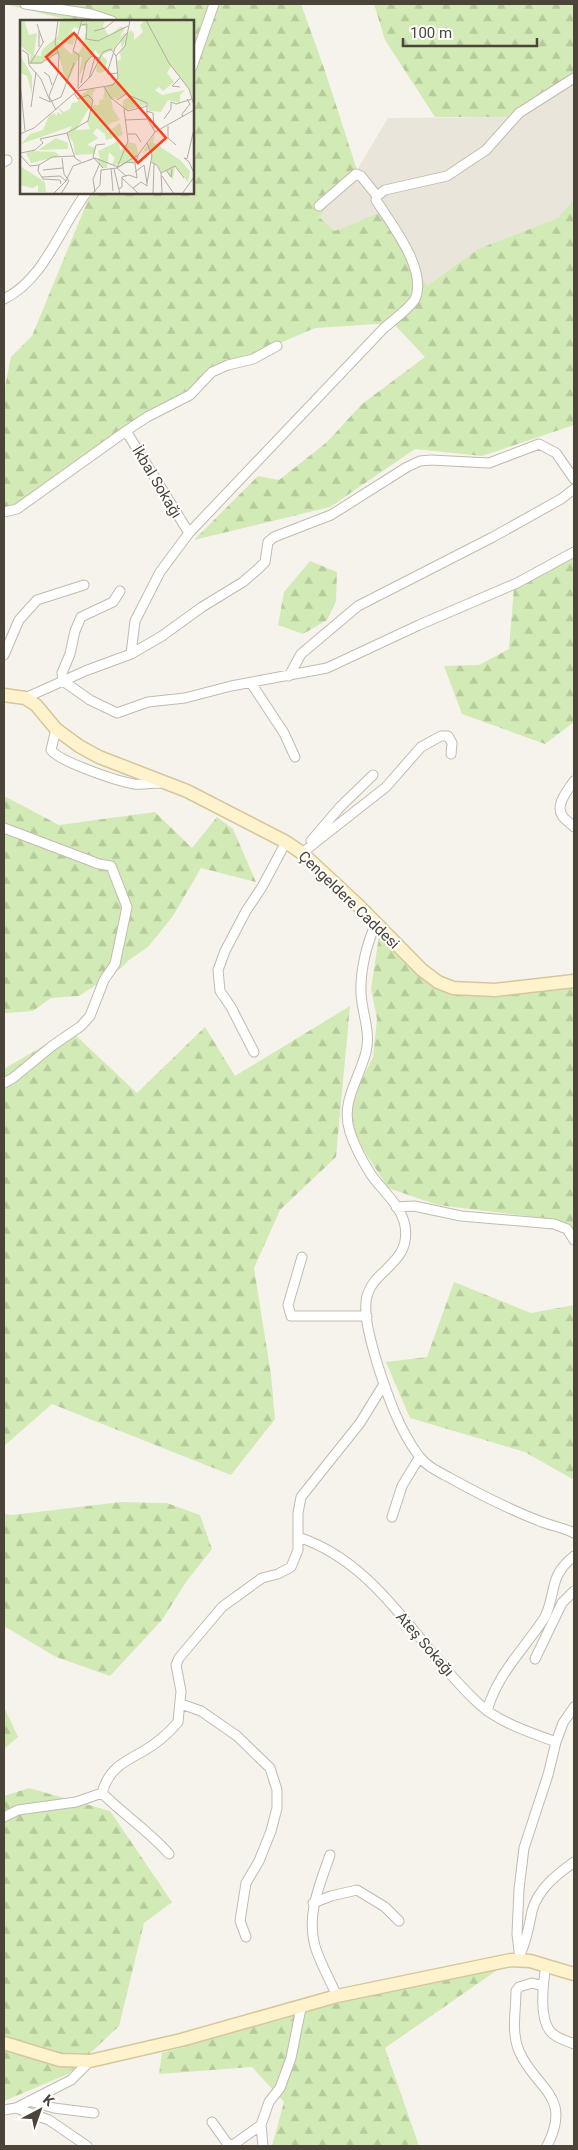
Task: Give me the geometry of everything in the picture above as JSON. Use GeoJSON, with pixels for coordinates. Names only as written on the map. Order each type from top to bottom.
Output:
{"type":"FeatureCollection","features":[{"type":"Feature","properties":{"kind":"main road"},"geometry":{"type":"LineString","coordinates":[[4,695],[26,698]]}},
{"type":"Feature","properties":{"kind":"main road","name":"Çengeldere Caddesi"},"geometry":{"type":"LineString","coordinates":[[26,698],[36,704],[56,729],[79,746],[99,757],[167,783],[286,842],[302,853],[376,923],[422,970],[438,982],[453,988],[495,990],[574,981]]}},
{"type":"Feature","properties":{"kind":"main road"},"geometry":{"type":"LineString","coordinates":[[4,2043],[60,2060],[90,2061],[181,2040],[301,2008],[337,1996],[520,1956],[574,1974]]}},
{"type":"Feature","properties":{"kind":"street"},"geometry":{"type":"LineString","coordinates":[[25,4],[91,14],[109,20]]}},
{"type":"Feature","properties":{"kind":"street"},"geometry":{"type":"LineString","coordinates":[[194,63],[214,4]]}},
{"type":"Feature","properties":{"kind":"street"},"geometry":{"type":"LineString","coordinates":[[377,196],[385,190],[447,176],[486,150],[519,113],[574,78]]}},
{"type":"Feature","properties":{"kind":"street"},"geometry":{"type":"LineString","coordinates":[[132,654],[135,621],[160,572],[188,533],[384,328],[414,301],[419,285],[414,264],[404,244],[376,200],[377,196],[361,176],[356,174],[319,206]]}},
{"type":"Feature","properties":{"kind":"street"},"geometry":{"type":"LineString","coordinates":[[4,299],[12,295],[37,274],[72,211],[85,194]]}},
{"type":"Feature","properties":{"kind":"street"},"geometry":{"type":"LineString","coordinates":[[4,512],[17,509],[147,417],[190,395],[212,372],[228,365],[253,359],[277,346]]}},
{"type":"Feature","properties":{"kind":"street","name":"İkbal Sokağı"},"geometry":{"type":"LineString","coordinates":[[126,431],[188,533]]}},
{"type":"Feature","properties":{"kind":"street"},"geometry":{"type":"LineString","coordinates":[[26,698],[85,671],[132,654],[162,636],[202,607],[243,582],[258,569],[265,562],[268,542],[274,537],[331,515],[407,467],[420,461],[489,463],[539,444],[556,453],[574,479]]}},
{"type":"Feature","properties":{"kind":"street"},"geometry":{"type":"LineString","coordinates":[[289,676],[301,654],[358,606],[493,537],[574,489]]}},
{"type":"Feature","properties":{"kind":"street"},"geometry":{"type":"LineString","coordinates":[[120,591],[113,602],[81,617],[62,673],[63,681],[90,700],[117,713],[148,702],[186,698],[327,668],[419,625],[517,583],[574,552]]}},
{"type":"Feature","properties":{"kind":"street"},"geometry":{"type":"LineString","coordinates":[[4,656],[19,620],[37,600],[84,585]]}},
{"type":"Feature","properties":{"kind":"street"},"geometry":{"type":"LineString","coordinates":[[250,683],[284,733],[295,757]]}},
{"type":"Feature","properties":{"kind":"street"},"geometry":{"type":"LineString","coordinates":[[56,729],[51,750],[58,756],[102,775],[135,784],[167,783]]}},
{"type":"Feature","properties":{"kind":"street"},"geometry":{"type":"LineString","coordinates":[[302,853],[386,787],[422,747],[433,739],[440,736],[448,736],[452,742],[451,754]]}},
{"type":"Feature","properties":{"kind":"street"},"geometry":{"type":"LineString","coordinates":[[302,853],[334,814],[373,775]]}},
{"type":"Feature","properties":{"kind":"street"},"geometry":{"type":"LineString","coordinates":[[574,782],[565,794],[560,808],[561,815],[574,827]]}},
{"type":"Feature","properties":{"kind":"street"},"geometry":{"type":"LineString","coordinates":[[4,828],[99,864],[111,866],[127,907],[115,964],[104,980],[90,1016],[81,1026],[4,1083]]}},
{"type":"Feature","properties":{"kind":"street"},"geometry":{"type":"LineString","coordinates":[[254,1052],[231,1007],[220,991],[218,970],[225,951],[246,911],[262,887],[286,842]]}},
{"type":"Feature","properties":{"kind":"street"},"geometry":{"type":"LineString","coordinates":[[376,923],[368,944],[361,994],[367,1023],[368,1045],[349,1094],[347,1117],[349,1130],[362,1160],[396,1208],[405,1225],[404,1243],[391,1267],[378,1278],[368,1292],[367,1316],[370,1341],[384,1384],[408,1440],[420,1458],[430,1466],[476,1492],[542,1522],[574,1533]]}},
{"type":"Feature","properties":{"kind":"street"},"geometry":{"type":"LineString","coordinates":[[396,1208],[414,1206],[461,1216],[554,1224],[567,1229],[574,1240]]}},
{"type":"Feature","properties":{"kind":"street"},"geometry":{"type":"LineString","coordinates":[[302,1257],[288,1305],[291,1316],[367,1316]]}},
{"type":"Feature","properties":{"kind":"street"},"geometry":{"type":"LineString","coordinates":[[4,1817],[18,1810],[76,1802],[102,1793],[110,1774],[125,1760],[142,1752],[170,1732],[178,1722],[181,1704],[176,1674],[176,1665],[179,1658],[222,1607],[262,1578],[278,1574],[291,1567],[298,1550],[301,1497],[360,1423],[384,1384]]}},
{"type":"Feature","properties":{"kind":"street"},"geometry":{"type":"LineString","coordinates":[[392,1517],[402,1486],[420,1458]]}},
{"type":"Feature","properties":{"kind":"street","name":"Ateş Sokağı"},"geometry":{"type":"LineString","coordinates":[[298,1538],[322,1547],[376,1588],[459,1683],[487,1711],[556,1742]]}},
{"type":"Feature","properties":{"kind":"street"},"geometry":{"type":"LineString","coordinates":[[487,1711],[499,1680],[545,1617],[550,1606],[554,1581],[558,1572],[574,1556]]}},
{"type":"Feature","properties":{"kind":"street"},"geometry":{"type":"LineString","coordinates":[[535,1659],[562,1603],[574,1591]]}},
{"type":"Feature","properties":{"kind":"street"},"geometry":{"type":"LineString","coordinates":[[181,1704],[201,1711],[237,1736],[270,1768],[277,1790],[277,1808],[271,1831],[259,1861],[246,1883],[240,1922],[246,1938]]}},
{"type":"Feature","properties":{"kind":"street"},"geometry":{"type":"LineString","coordinates":[[520,1956],[517,1934],[522,1861],[556,1742],[563,1723],[574,1707]]}},
{"type":"Feature","properties":{"kind":"street"},"geometry":{"type":"LineString","coordinates":[[102,1793],[155,1838],[170,1854]]}},
{"type":"Feature","properties":{"kind":"street"},"geometry":{"type":"LineString","coordinates":[[330,1855],[313,1903],[312,1926],[314,1946],[337,1996]]}},
{"type":"Feature","properties":{"kind":"street"},"geometry":{"type":"LineString","coordinates":[[520,1956],[533,1910],[543,1890],[557,1874],[574,1862]]}},
{"type":"Feature","properties":{"kind":"street"},"geometry":{"type":"LineString","coordinates":[[313,1903],[331,1896],[357,1890],[385,1907],[399,1921]]}},
{"type":"Feature","properties":{"kind":"street"},"geometry":{"type":"LineString","coordinates":[[546,1966],[543,1986],[547,2026],[553,2035],[574,2044]]}},
{"type":"Feature","properties":{"kind":"street"},"geometry":{"type":"LineString","coordinates":[[543,1986],[532,1983],[519,1987],[516,1991],[515,2027],[516,2043],[523,2058],[547,2089],[554,2106],[554,2131],[547,2146]]}},
{"type":"Feature","properties":{"kind":"street"},"geometry":{"type":"LineString","coordinates":[[263,2146],[261,2124],[269,2102],[280,2088],[291,2058],[301,2008]]}},
{"type":"Feature","properties":{"kind":"street"},"geometry":{"type":"LineString","coordinates":[[4,2110],[16,2108],[71,2080],[90,2061]]}},
{"type":"Feature","properties":{"kind":"street"},"geometry":{"type":"LineString","coordinates":[[29,2101],[54,2108],[94,2113]]}},
{"type":"Feature","properties":{"kind":"street"},"geometry":{"type":"LineString","coordinates":[[16,2108],[49,2120],[86,2146]]}},
{"type":"Feature","properties":{"kind":"street"},"geometry":{"type":"LineString","coordinates":[[212,2122],[227,2143],[233,2145],[261,2124]]}},
{"type":"Feature","properties":{"kind":"shaded area"},"geometry":{"type":"Polygon","coordinates":[[[574,76],[574,199],[558,218],[478,249],[427,286],[384,212],[335,231],[319,217],[357,170],[388,118],[517,117],[574,76]]]}},
{"type":"Feature","properties":{"kind":"green space"},"geometry":{"type":"Polygon","coordinates":[[[4,4],[301,4],[357,170],[319,217],[335,231],[384,211],[427,286],[478,249],[558,218],[574,199],[574,425],[482,456],[415,449],[330,507],[194,540],[258,476],[279,480],[327,442],[362,404],[425,357],[393,323],[315,328],[222,368],[19,505],[4,509],[4,392],[11,357],[32,336],[88,200],[93,194],[194,194],[194,20],[69,20],[4,4]]]}},
{"type":"Feature","properties":{"kind":"green space"},"geometry":{"type":"Polygon","coordinates":[[[374,4],[574,4],[574,76],[517,117],[435,117],[385,40],[374,4]]]}},
{"type":"Feature","properties":{"kind":"green space"},"geometry":{"type":"Polygon","coordinates":[[[574,551],[574,722],[545,744],[462,714],[444,666],[479,665],[509,649],[514,588],[574,551]]]}},
{"type":"Feature","properties":{"kind":"green space"},"geometry":{"type":"Polygon","coordinates":[[[310,561],[337,572],[336,601],[327,620],[303,634],[278,625],[284,592],[310,561]]]}},
{"type":"Feature","properties":{"kind":"green space"},"geometry":{"type":"Polygon","coordinates":[[[4,796],[59,825],[155,812],[192,848],[217,817],[233,829],[256,882],[201,868],[173,916],[148,947],[129,960],[120,969],[79,996],[51,998],[33,1011],[6,1013],[4,1011],[4,796]]]}},
{"type":"Feature","properties":{"kind":"green space"},"geometry":{"type":"Polygon","coordinates":[[[379,936],[414,970],[450,993],[494,997],[574,988],[574,1235],[559,1220],[438,1205],[388,1188],[351,1130],[351,1101],[373,1057],[377,1019],[371,989],[379,936]]]}},
{"type":"Feature","properties":{"kind":"green space"},"geometry":{"type":"Polygon","coordinates":[[[350,1006],[336,1157],[280,1210],[254,1268],[271,1375],[275,1419],[231,1475],[52,1404],[4,1446],[4,1069],[70,1030],[137,1093],[205,1027],[235,1076],[350,1006]]]}},
{"type":"Feature","properties":{"kind":"green space"},"geometry":{"type":"Polygon","coordinates":[[[454,1282],[531,1313],[574,1305],[574,1480],[525,1452],[410,1418],[386,1362],[427,1357],[454,1282]]]}},
{"type":"Feature","properties":{"kind":"green space"},"geometry":{"type":"Polygon","coordinates":[[[121,1502],[167,1503],[200,1515],[212,1549],[186,1582],[162,1620],[110,1676],[56,1657],[4,1626],[4,1514],[12,1515],[121,1502]]]}},
{"type":"Feature","properties":{"kind":"green space"},"geometry":{"type":"Polygon","coordinates":[[[4,1707],[18,1737],[4,1749],[4,1707]]]}},
{"type":"Feature","properties":{"kind":"green space"},"geometry":{"type":"Polygon","coordinates":[[[29,1788],[110,1811],[172,1902],[144,1923],[119,2026],[68,2074],[4,2101],[4,1796],[29,1788]]]}},
{"type":"Feature","properties":{"kind":"green space"},"geometry":{"type":"Polygon","coordinates":[[[499,1957],[503,1966],[385,2048],[419,2146],[272,2146],[284,2102],[252,2067],[159,2074],[162,2053],[499,1957]]]}}]}
